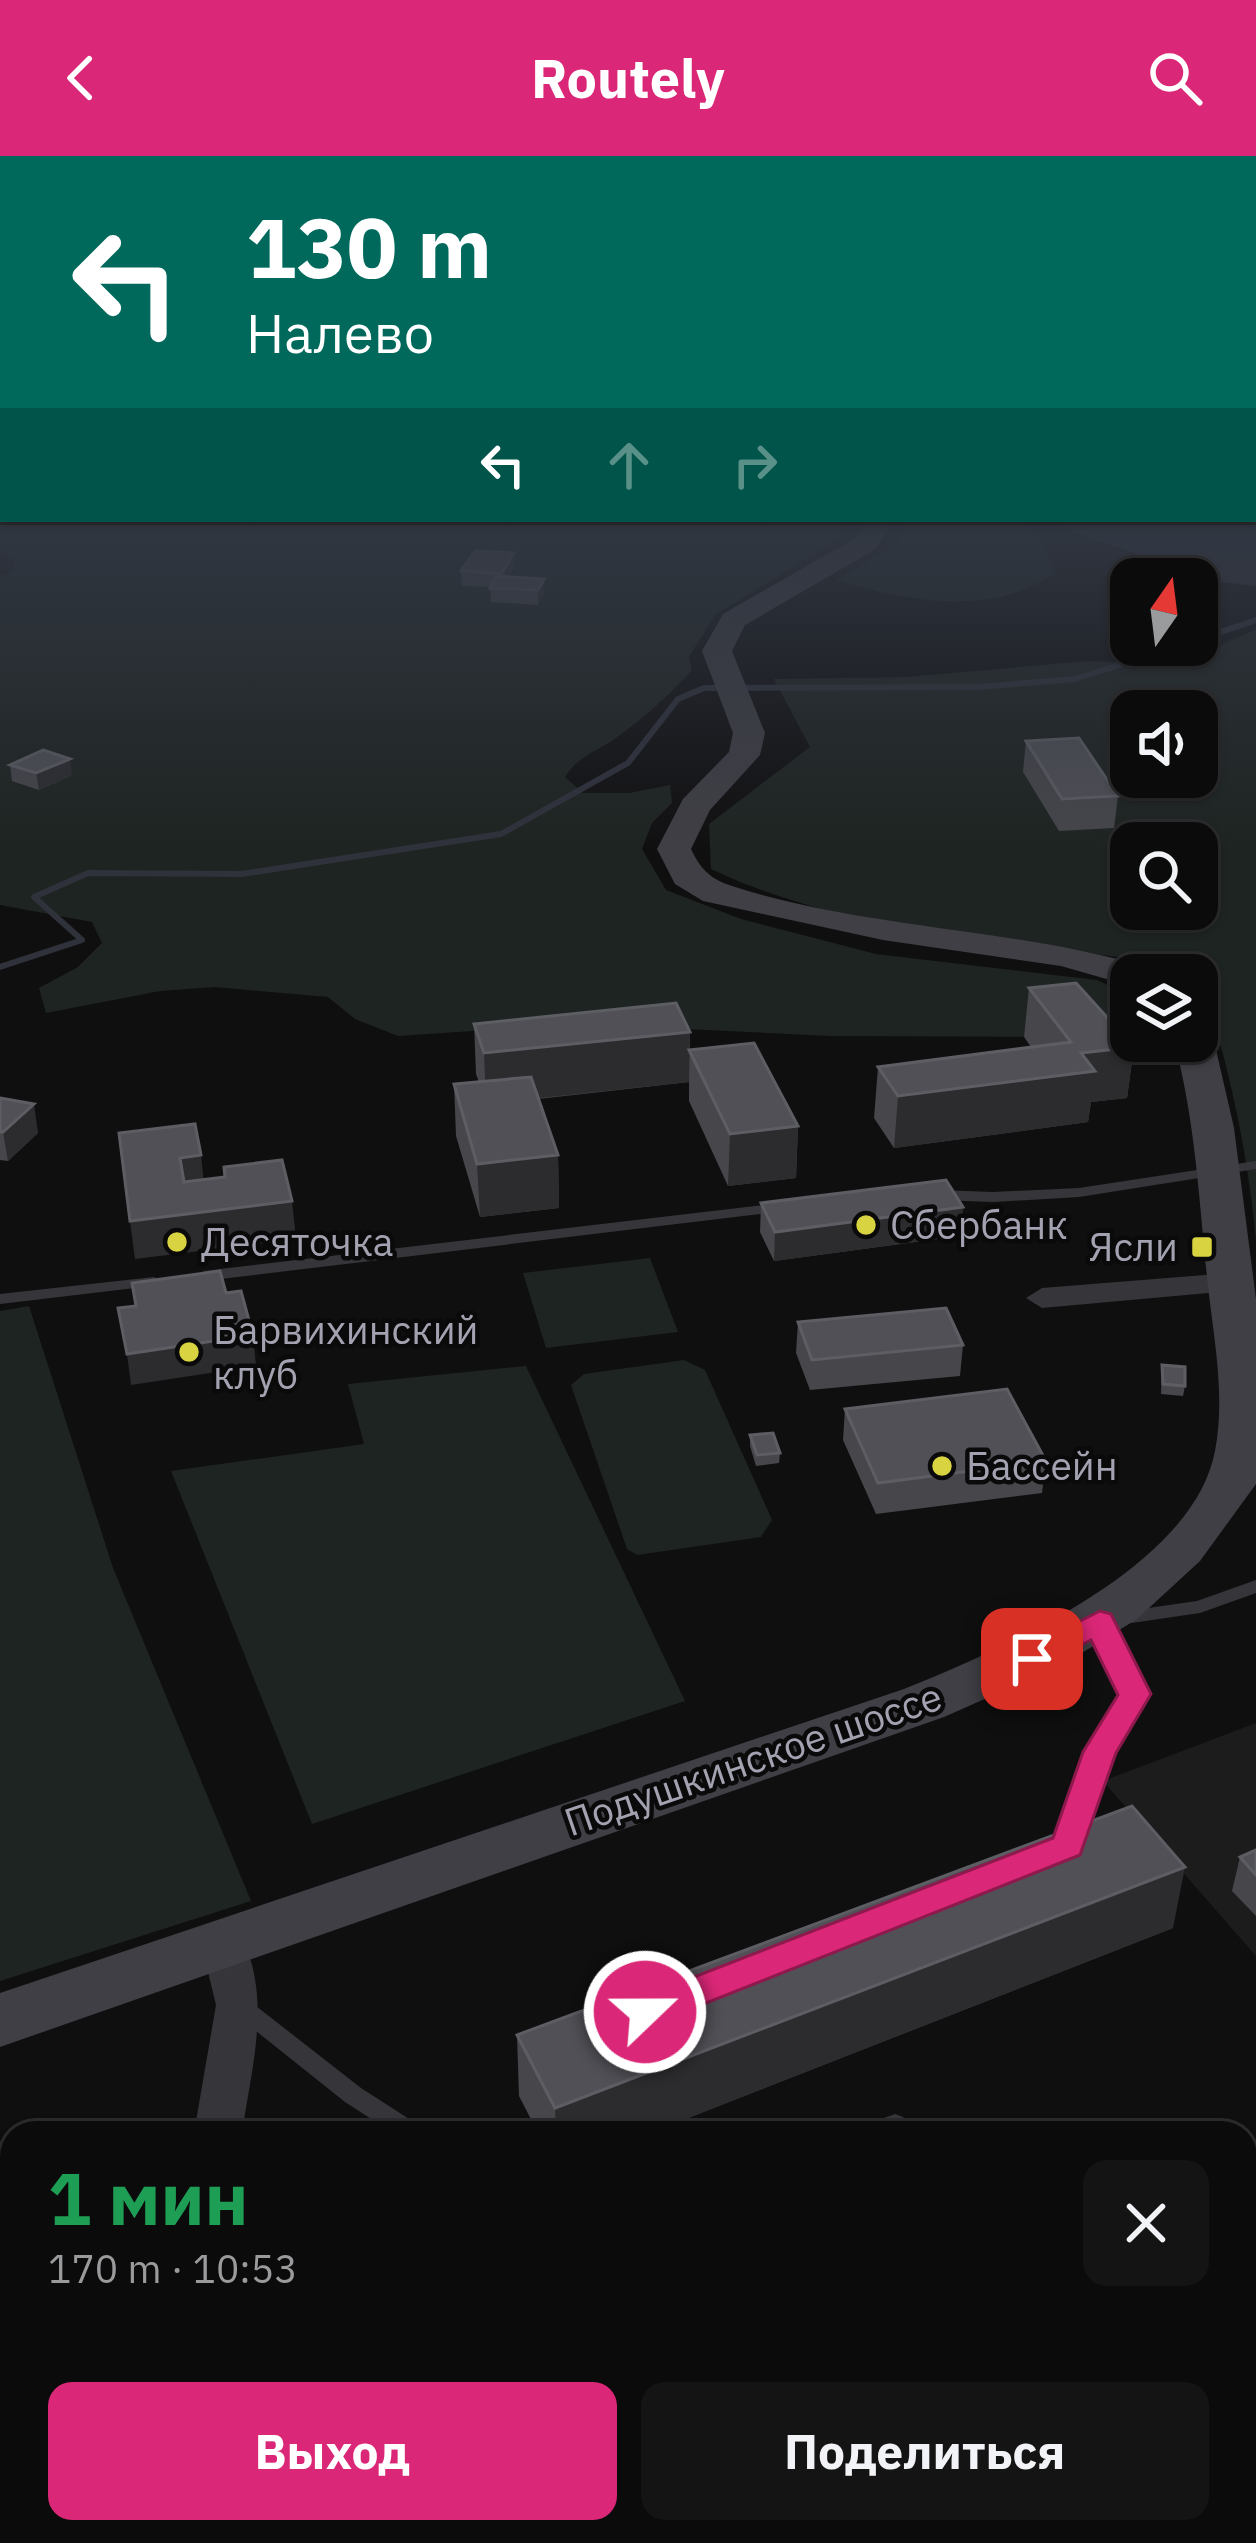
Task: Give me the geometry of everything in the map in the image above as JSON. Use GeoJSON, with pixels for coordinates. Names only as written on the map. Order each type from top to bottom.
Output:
{"type":"FeatureCollection","features":[{"type":"Feature","properties":{"kind":"main road"},"geometry":{"type":"LineString","coordinates":[[730,627],[717,651],[749,733],[744,755],[695,806],[674,849],[687,877],[716,893],[884,929],[1065,956],[1110,969]]}},
{"type":"Feature","properties":{"kind":"main road","name":"Подушкинское шоссе"},"geometry":{"type":"LineString","coordinates":[[0,2020],[924,1702],[1032,1659],[1100,1622],[1183,1551],[1245,1482],[1243,1402],[1230,1283],[1236,1166],[1201,1062]]}},
{"type":"Feature","properties":{"kind":"street"},"geometry":{"type":"LineString","coordinates":[[1042,1298],[1230,1283]]}},
{"type":"Feature","properties":{"kind":"street"},"geometry":{"type":"LineString","coordinates":[[220,2121],[238,2005],[223,1942]]}},
{"type":"Feature","properties":{"kind":"lane"},"geometry":{"type":"LineString","coordinates":[[912,1193],[977,1198],[1063,1192],[1236,1166]]}},
{"type":"Feature","properties":{"kind":"lane"},"geometry":{"type":"LineString","coordinates":[[187,1278],[805,1205]]}},
{"type":"Feature","properties":{"kind":"lane"},"geometry":{"type":"LineString","coordinates":[[0,1299],[165,1280]]}},
{"type":"Feature","properties":{"kind":"lane"},"geometry":{"type":"LineString","coordinates":[[1046,1855],[1068,1846],[1100,1752],[1135,1694],[1118,1671],[1100,1622],[1200,1606],[1256,1586]]}},
{"type":"Feature","properties":{"kind":"lane"},"geometry":{"type":"LineString","coordinates":[[238,2005],[393,2121]]}},
{"type":"Feature","properties":{"kind":"shaded area"},"geometry":{"type":"Polygon","coordinates":[[[0,627],[708,627],[689,657],[692,670],[632,726],[580,760],[565,777],[583,793],[629,793],[670,785],[672,803],[652,823],[642,849],[666,890],[741,919],[876,954],[1097,980],[1110,986],[1110,1024],[1065,1037],[831,1036],[580,1024],[398,1036],[355,1019],[328,997],[215,987],[160,991],[46,1013],[39,988],[78,967],[102,943],[92,922],[0,905],[0,627]]]}},
{"type":"Feature","properties":{"kind":"shaded area"},"geometry":{"type":"Polygon","coordinates":[[[1256,629],[1256,1241],[1234,1100],[1218,1039],[1218,954],[1110,956],[920,930],[813,906],[711,869],[709,824],[810,747],[774,679],[907,677],[1110,662],[1110,666],[1218,666],[1218,646],[1256,629]]]}},
{"type":"Feature","properties":{"kind":"shaded area"},"geometry":{"type":"Polygon","coordinates":[[[650,1258],[678,1332],[546,1348],[523,1273],[650,1258]]]}},
{"type":"Feature","properties":{"kind":"shaded area"},"geometry":{"type":"Polygon","coordinates":[[[29,1306],[113,1568],[251,1901],[0,1981],[0,1311],[29,1306]]]}},
{"type":"Feature","properties":{"kind":"shaded area"},"geometry":{"type":"Polygon","coordinates":[[[684,1360],[705,1370],[772,1520],[761,1537],[637,1555],[627,1549],[571,1385],[584,1374],[684,1360]]]}},
{"type":"Feature","properties":{"kind":"shaded area"},"geometry":{"type":"Polygon","coordinates":[[[526,1366],[685,1701],[312,1824],[171,1471],[364,1444],[348,1384],[526,1366]]]}},
{"type":"Feature","properties":{"kind":"shaded area"},"geometry":{"type":"Polygon","coordinates":[[[1256,1723],[1256,1956],[1103,1781],[1256,1723]]]}},
{"type":"Feature","properties":{"kind":"building"},"geometry":{"type":"Polygon","coordinates":[[[1079,738],[1110,784],[1110,796],[1062,799],[1026,741],[1079,738]]]}},
{"type":"Feature","properties":{"kind":"building"},"geometry":{"type":"Polygon","coordinates":[[[43,750],[70,759],[36,773],[10,765],[43,750]]]}},
{"type":"Feature","properties":{"kind":"building"},"geometry":{"type":"Polygon","coordinates":[[[1076,983],[1110,1021],[1110,1050],[1081,1053],[1095,1071],[898,1096],[878,1067],[1071,1042],[1029,988],[1076,983]]]}},
{"type":"Feature","properties":{"kind":"building"},"geometry":{"type":"Polygon","coordinates":[[[676,1003],[690,1032],[484,1053],[474,1024],[676,1003]]]}},
{"type":"Feature","properties":{"kind":"building"},"geometry":{"type":"Polygon","coordinates":[[[754,1043],[798,1126],[730,1134],[689,1050],[754,1043]]]}},
{"type":"Feature","properties":{"kind":"building"},"geometry":{"type":"Polygon","coordinates":[[[531,1077],[558,1155],[477,1164],[454,1084],[531,1077]]]}},
{"type":"Feature","properties":{"kind":"building"},"geometry":{"type":"Polygon","coordinates":[[[0,1098],[34,1104],[0,1132],[0,1098]]]}},
{"type":"Feature","properties":{"kind":"building"},"geometry":{"type":"Polygon","coordinates":[[[195,1124],[201,1155],[180,1158],[184,1182],[225,1177],[224,1167],[282,1160],[292,1201],[130,1221],[119,1133],[195,1124]]]}},
{"type":"Feature","properties":{"kind":"building"},"geometry":{"type":"Polygon","coordinates":[[[946,1180],[963,1207],[775,1232],[761,1203],[946,1180]]]}},
{"type":"Feature","properties":{"kind":"building"},"geometry":{"type":"Polygon","coordinates":[[[220,1271],[226,1293],[241,1291],[253,1335],[127,1354],[118,1308],[136,1306],[132,1283],[220,1271]]]}},
{"type":"Feature","properties":{"kind":"building"},"geometry":{"type":"Polygon","coordinates":[[[946,1308],[963,1345],[812,1360],[798,1322],[946,1308]]]}},
{"type":"Feature","properties":{"kind":"building"},"geometry":{"type":"Polygon","coordinates":[[[1162,1365],[1185,1367],[1185,1386],[1163,1384],[1162,1365]]]}},
{"type":"Feature","properties":{"kind":"building"},"geometry":{"type":"Polygon","coordinates":[[[1007,1389],[1046,1461],[878,1483],[845,1409],[1007,1389]]]}},
{"type":"Feature","properties":{"kind":"building"},"geometry":{"type":"Polygon","coordinates":[[[773,1433],[780,1453],[757,1455],[750,1435],[773,1433]]]}},
{"type":"Feature","properties":{"kind":"building"},"geometry":{"type":"Polygon","coordinates":[[[1132,1806],[1185,1867],[555,2108],[517,2035],[1132,1806]]]}},
{"type":"Feature","properties":{"kind":"building"},"geometry":{"type":"Polygon","coordinates":[[[1256,1850],[1256,1875],[1240,1857],[1256,1850]]]}},
{"type":"Feature","properties":{"kind":"waterway"},"geometry":{"type":"LineString","coordinates":[[1218,633],[1234,627]]}},
{"type":"Feature","properties":{"kind":"waterway"},"geometry":{"type":"LineString","coordinates":[[0,967],[82,940],[34,897],[88,873],[242,874],[501,834],[628,763],[678,699],[704,688],[977,687],[1075,679],[1116,666]]}},
{"type":"Feature","properties":{"kind":"place","name":"Сбербанк"},"geometry":{"type":"Point","coordinates":[866,1225]}},
{"type":"Feature","properties":{"kind":"place","name":"Десяточка"},"geometry":{"type":"Point","coordinates":[177,1242]}},
{"type":"Feature","properties":{"kind":"place","name":"Ясли"},"geometry":{"type":"Point","coordinates":[1202,1247]}},
{"type":"Feature","properties":{"kind":"place","name":"Барвихинский клуб"},"geometry":{"type":"Point","coordinates":[189,1352]}},
{"type":"Feature","properties":{"kind":"place","name":"Бассейн"},"geometry":{"type":"Point","coordinates":[942,1466]}},
{"type":"Feature","properties":{"kind":"route"},"geometry":{"type":"LineString","coordinates":[[645,2012],[1068,1846],[1100,1752],[1135,1694],[1118,1671],[1100,1622],[1032,1659]]}}]}
